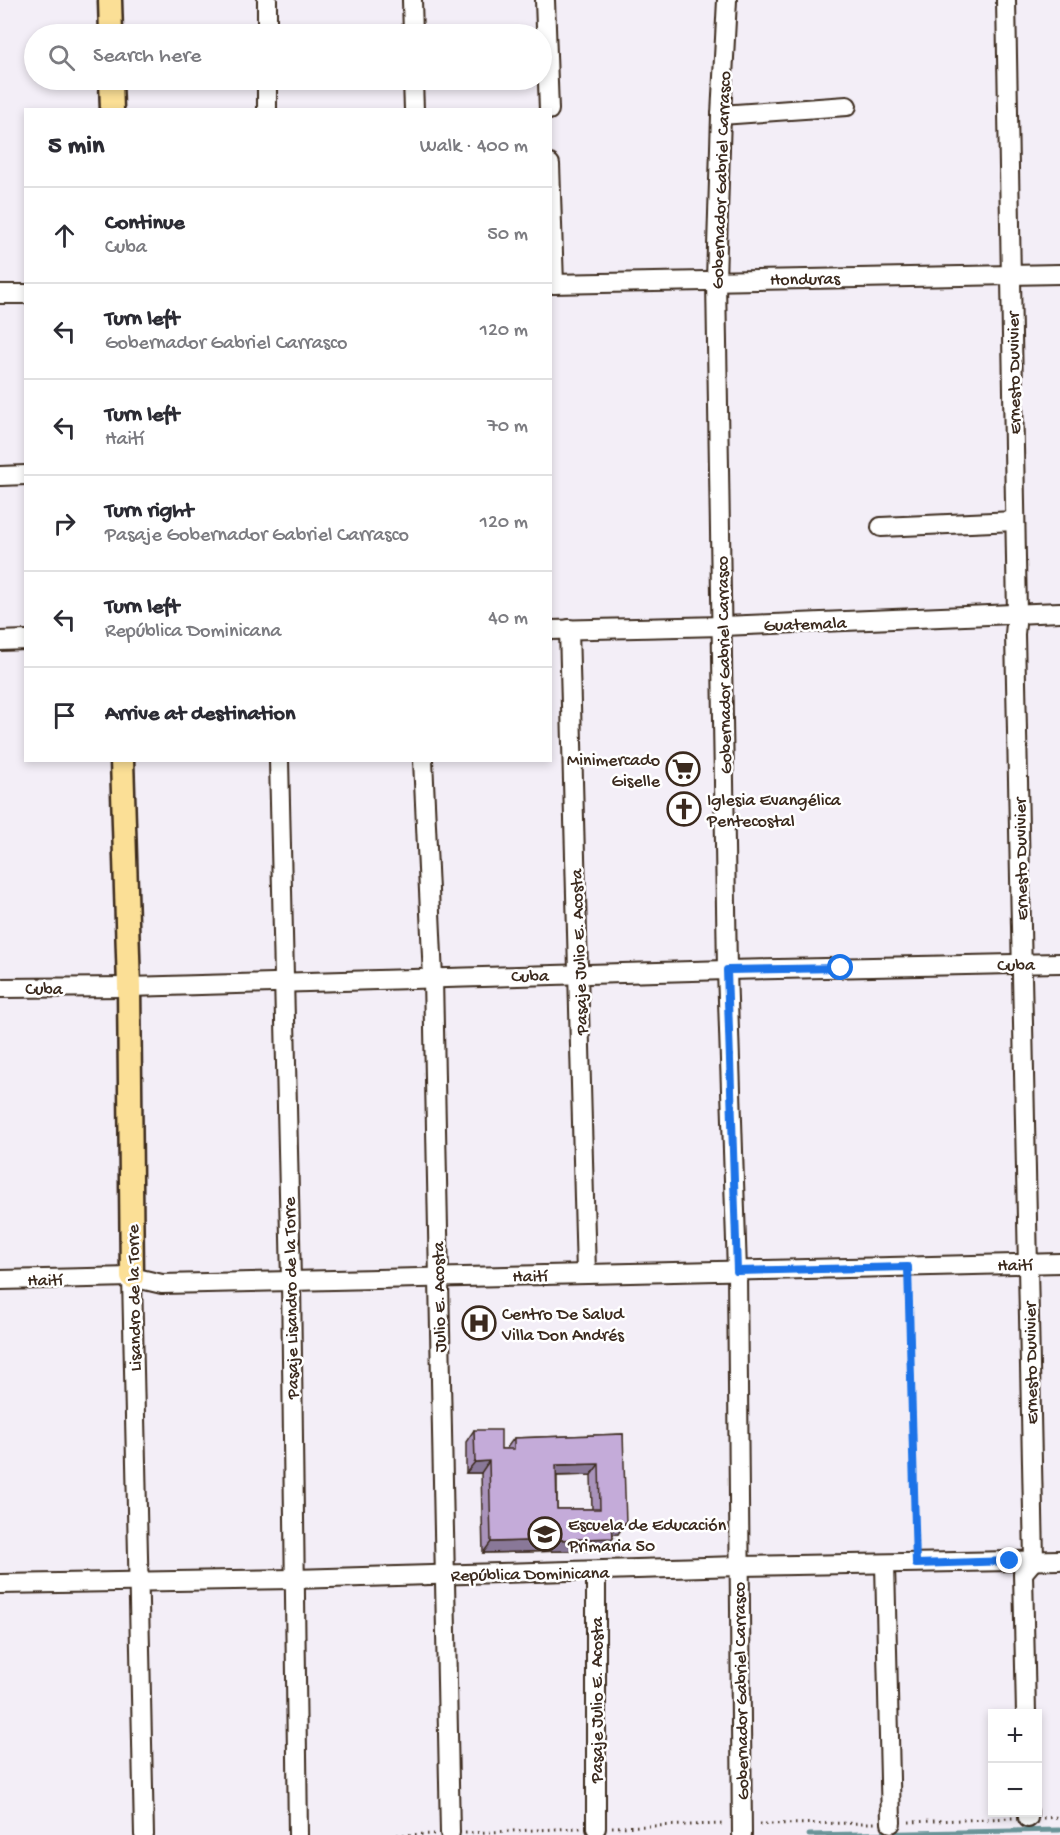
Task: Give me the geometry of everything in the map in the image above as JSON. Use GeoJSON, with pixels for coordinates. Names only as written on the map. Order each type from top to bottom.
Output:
{"type":"FeatureCollection","features":[{"type":"Feature","properties":{"kind":"main road"},"geometry":{"type":"LineString","coordinates":[[110,0],[111,24]]}},
{"type":"Feature","properties":{"kind":"main road"},"geometry":{"type":"LineString","coordinates":[[111,90],[112,108]]}},
{"type":"Feature","properties":{"kind":"main road","name":"Lisandro de la Torre"},"geometry":{"type":"LineString","coordinates":[[122,762],[129,987],[132,1277]]}},
{"type":"Feature","properties":{"kind":"street"},"geometry":{"type":"LineString","coordinates":[[267,0],[267,24]]}},
{"type":"Feature","properties":{"kind":"street"},"geometry":{"type":"LineString","coordinates":[[412,0],[412,24]]}},
{"type":"Feature","properties":{"kind":"street"},"geometry":{"type":"LineString","coordinates":[[545,0],[546,24]]}},
{"type":"Feature","properties":{"kind":"street","name":"Gobernador Gabriel Carrasco"},"geometry":{"type":"LineString","coordinates":[[726,0],[716,280],[727,970],[737,1271],[742,1835]]}},
{"type":"Feature","properties":{"kind":"street","name":"Ernesto Duvivier"},"geometry":{"type":"LineString","coordinates":[[1006,0],[1017,614],[1015,646],[1034,1560],[1023,1573],[1026,1709]]}},
{"type":"Feature","properties":{"kind":"street"},"geometry":{"type":"LineString","coordinates":[[267,90],[267,108]]}},
{"type":"Feature","properties":{"kind":"street"},"geometry":{"type":"LineString","coordinates":[[413,90],[414,108]]}},
{"type":"Feature","properties":{"kind":"street"},"geometry":{"type":"LineString","coordinates":[[548,90],[549,108]]}},
{"type":"Feature","properties":{"kind":"street"},"geometry":{"type":"LineString","coordinates":[[721,115],[847,106]]}},
{"type":"Feature","properties":{"kind":"street","name":"Honduras"},"geometry":{"type":"LineString","coordinates":[[552,284],[1060,274]]}},
{"type":"Feature","properties":{"kind":"street"},"geometry":{"type":"LineString","coordinates":[[0,294],[24,294]]}},
{"type":"Feature","properties":{"kind":"street"},"geometry":{"type":"LineString","coordinates":[[0,476],[24,475]]}},
{"type":"Feature","properties":{"kind":"street"},"geometry":{"type":"LineString","coordinates":[[881,527],[1015,521]]}},
{"type":"Feature","properties":{"kind":"street","name":"Guatemala"},"geometry":{"type":"LineString","coordinates":[[552,630],[723,626],[1060,612]]}},
{"type":"Feature","properties":{"kind":"street","name":"Pasaje Julio E. Acosta"},"geometry":{"type":"LineString","coordinates":[[569,629],[586,1274]]}},
{"type":"Feature","properties":{"kind":"street"},"geometry":{"type":"LineString","coordinates":[[0,641],[24,640]]}},
{"type":"Feature","properties":{"kind":"street","name":"Pasaje Lisandro de la Torre"},"geometry":{"type":"LineString","coordinates":[[279,762],[291,1280],[298,1835]]}},
{"type":"Feature","properties":{"kind":"street","name":"Julio E. Acosta"},"geometry":{"type":"LineString","coordinates":[[423,762],[433,978],[450,1833]]}},
{"type":"Feature","properties":{"kind":"street","name":"Cuba"},"geometry":{"type":"LineString","coordinates":[[0,988],[129,987],[1060,963]]}},
{"type":"Feature","properties":{"kind":"street","name":"Haití"},"geometry":{"type":"LineString","coordinates":[[0,1280],[132,1277],[162,1284],[1060,1263]]}},
{"type":"Feature","properties":{"kind":"street","name":"Lisandro de la Torre"},"geometry":{"type":"LineString","coordinates":[[132,1277],[144,1835]]}},
{"type":"Feature","properties":{"kind":"street","name":"República Dominicana"},"geometry":{"type":"LineString","coordinates":[[0,1584],[1060,1560]]}},
{"type":"Feature","properties":{"kind":"street"},"geometry":{"type":"LineString","coordinates":[[885,1564],[891,1823]]}},
{"type":"Feature","properties":{"kind":"street","name":"Pasaje Julio E. Acosta"},"geometry":{"type":"LineString","coordinates":[[596,1572],[596,1828]]}},
{"type":"Feature","properties":{"kind":"path"},"geometry":{"type":"LineString","coordinates":[[908,1267],[916,1564]]}},
{"type":"Feature","properties":{"kind":"building"},"geometry":{"type":"Polygon","coordinates":[[[474,1430],[501,1430],[501,1449],[514,1449],[514,1438],[623,1434],[626,1523],[612,1523],[613,1538],[491,1542],[489,1461],[475,1462],[474,1430]],[[599,1464],[556,1465],[557,1509],[600,1509],[599,1464]]]}},
{"type":"Feature","properties":{"kind":"waterway"},"geometry":{"type":"LineString","coordinates":[[809,1835],[1060,1830]]}},
{"type":"Feature","properties":{"kind":"place","name":"Minimercado Giselle"},"geometry":{"type":"Point","coordinates":[683,769]}},
{"type":"Feature","properties":{"kind":"place","name":"Iglesia Evangélica Pentecostal"},"geometry":{"type":"Point","coordinates":[684,809]}},
{"type":"Feature","properties":{"kind":"place","name":"Centro De Salud Villa Don Andrés"},"geometry":{"type":"Point","coordinates":[479,1323]}},
{"type":"Feature","properties":{"kind":"place","name":"Escuela de Educación Primaria 50"},"geometry":{"type":"Point","coordinates":[545,1534]}},
{"type":"Feature","properties":{"kind":"route"},"geometry":{"type":"LineString","coordinates":[[841,968],[727,970],[737,1271],[908,1267],[916,1564],[1010,1561]]}}]}
